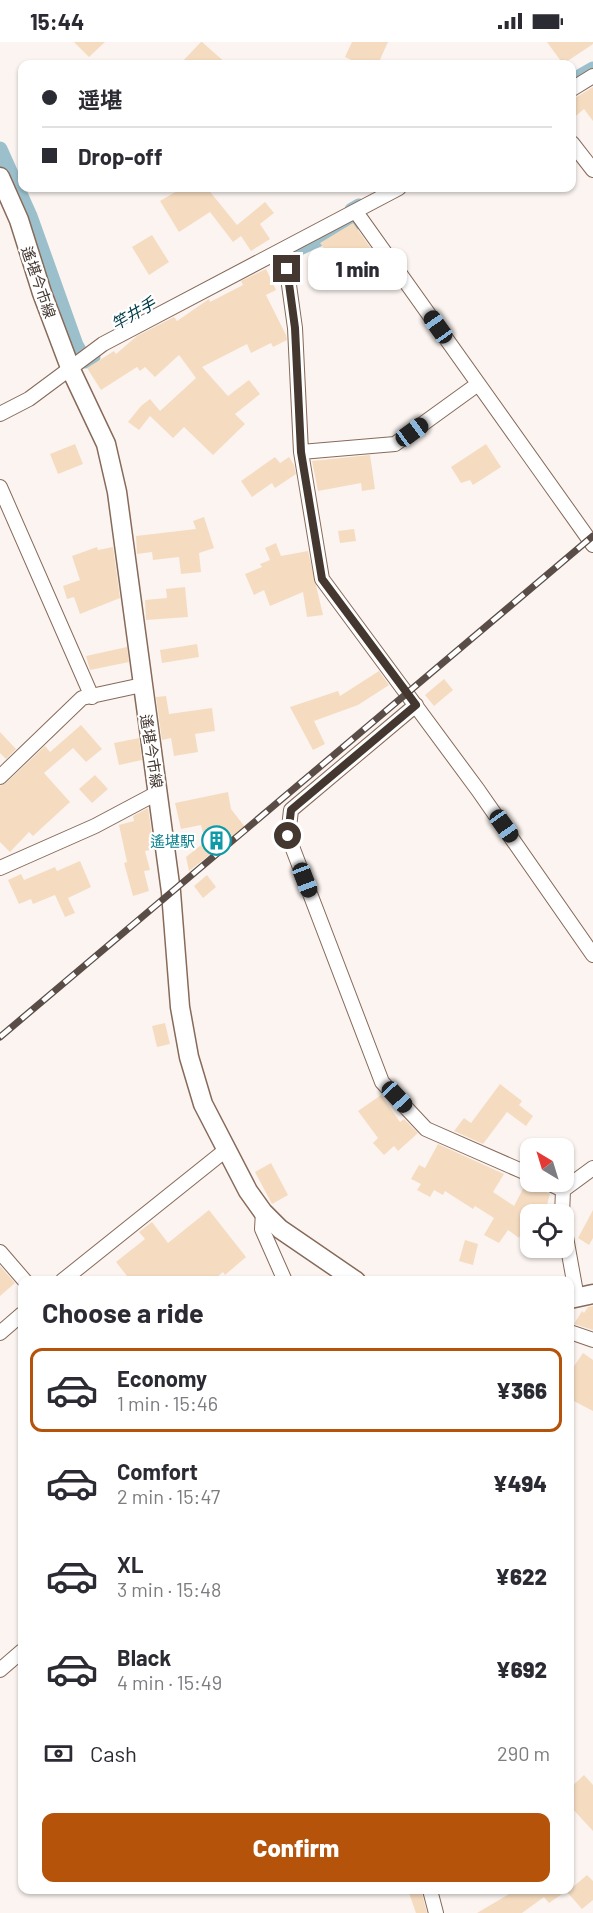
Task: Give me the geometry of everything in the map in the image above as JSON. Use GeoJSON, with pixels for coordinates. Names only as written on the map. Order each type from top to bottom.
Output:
{"type":"FeatureCollection","features":[{"type":"Feature","properties":{"kind":"main road","name":"遙堪今市線"},"geometry":{"type":"LineString","coordinates":[[0,177],[19,220],[42,293],[71,370],[106,444],[115,482],[159,792],[171,892],[180,1007],[189,1057],[203,1104],[248,1191],[263,1212],[280,1229],[349,1276]]}},
{"type":"Feature","properties":{"kind":"street"},"geometry":{"type":"LineString","coordinates":[[576,87],[593,76]]}},
{"type":"Feature","properties":{"kind":"street"},"geometry":{"type":"LineString","coordinates":[[576,148],[593,170]]}},
{"type":"Feature","properties":{"kind":"street"},"geometry":{"type":"LineString","coordinates":[[0,414],[29,399],[71,370],[102,344],[392,192]]}},
{"type":"Feature","properties":{"kind":"street"},"geometry":{"type":"LineString","coordinates":[[356,212],[593,544]]}},
{"type":"Feature","properties":{"kind":"street"},"geometry":{"type":"LineString","coordinates":[[284,249],[295,328],[301,452],[322,579],[478,790],[593,955]]}},
{"type":"Feature","properties":{"kind":"street"},"geometry":{"type":"LineString","coordinates":[[301,452],[395,444],[478,384]]}},
{"type":"Feature","properties":{"kind":"street"},"geometry":{"type":"LineString","coordinates":[[0,487],[92,697]]}},
{"type":"Feature","properties":{"kind":"street"},"geometry":{"type":"LineString","coordinates":[[0,777],[81,698],[142,685]]}},
{"type":"Feature","properties":{"kind":"street"},"geometry":{"type":"LineString","coordinates":[[416,705],[291,810],[288,836],[382,1082],[426,1129],[520,1170]]}},
{"type":"Feature","properties":{"kind":"street"},"geometry":{"type":"LineString","coordinates":[[0,867],[95,825],[159,792]]}},
{"type":"Feature","properties":{"kind":"street"},"geometry":{"type":"LineString","coordinates":[[68,1276],[227,1149]]}},
{"type":"Feature","properties":{"kind":"street"},"geometry":{"type":"LineString","coordinates":[[574,1182],[593,1168]]}},
{"type":"Feature","properties":{"kind":"street"},"geometry":{"type":"LineString","coordinates":[[263,1212],[262,1229],[283,1276]]}},
{"type":"Feature","properties":{"kind":"street"},"geometry":{"type":"LineString","coordinates":[[0,1252],[21,1276]]}},
{"type":"Feature","properties":{"kind":"street"},"geometry":{"type":"LineString","coordinates":[[571,1258],[580,1297]]}},
{"type":"Feature","properties":{"kind":"street"},"geometry":{"type":"LineString","coordinates":[[0,1332],[18,1317]]}},
{"type":"Feature","properties":{"kind":"street"},"geometry":{"type":"LineString","coordinates":[[574,1333],[593,1340]]}},
{"type":"Feature","properties":{"kind":"street"},"geometry":{"type":"LineString","coordinates":[[0,1670],[18,1654]]}},
{"type":"Feature","properties":{"kind":"street"},"geometry":{"type":"LineString","coordinates":[[431,1894],[436,1913]]}},
{"type":"Feature","properties":{"kind":"building"},"geometry":{"type":"Polygon","coordinates":[[[74,42],[105,42],[89,57],[74,42]]]}},
{"type":"Feature","properties":{"kind":"building"},"geometry":{"type":"Polygon","coordinates":[[[202,42],[222,60],[184,60],[202,42]]]}},
{"type":"Feature","properties":{"kind":"building"},"geometry":{"type":"Polygon","coordinates":[[[352,42],[388,42],[380,60],[351,60],[345,57],[352,42]]]}},
{"type":"Feature","properties":{"kind":"building"},"geometry":{"type":"Polygon","coordinates":[[[547,42],[593,42],[569,60],[560,60],[547,42]]]}},
{"type":"Feature","properties":{"kind":"building"},"geometry":{"type":"Polygon","coordinates":[[[593,87],[593,121],[584,109],[576,116],[576,98],[593,87]]]}},
{"type":"Feature","properties":{"kind":"building"},"geometry":{"type":"Polygon","coordinates":[[[175,192],[210,192],[237,225],[265,202],[274,213],[260,224],[270,239],[251,251],[241,236],[233,242],[210,212],[179,232],[160,201],[175,192]]]}},
{"type":"Feature","properties":{"kind":"building"},"geometry":{"type":"Polygon","coordinates":[[[353,223],[377,257],[364,266],[353,251],[335,264],[320,243],[353,223]]]}},
{"type":"Feature","properties":{"kind":"building"},"geometry":{"type":"Polygon","coordinates":[[[152,235],[169,262],[149,275],[132,247],[152,235]]]}},
{"type":"Feature","properties":{"kind":"building"},"geometry":{"type":"Polygon","coordinates":[[[266,269],[276,290],[266,295],[287,340],[273,347],[271,343],[251,353],[247,344],[202,367],[228,396],[249,380],[260,394],[235,414],[245,424],[213,455],[184,427],[173,438],[150,416],[139,430],[128,422],[150,399],[160,411],[196,378],[179,355],[155,377],[145,367],[140,371],[137,367],[101,390],[87,368],[114,351],[116,354],[137,336],[174,317],[177,321],[209,299],[210,302],[243,285],[241,281],[266,269]]]}},
{"type":"Feature","properties":{"kind":"building"},"geometry":{"type":"Polygon","coordinates":[[[75,444],[83,464],[58,474],[50,454],[75,444]]]}},
{"type":"Feature","properties":{"kind":"building"},"geometry":{"type":"Polygon","coordinates":[[[486,444],[501,467],[473,485],[470,480],[461,483],[451,467],[486,444]]]}},
{"type":"Feature","properties":{"kind":"building"},"geometry":{"type":"Polygon","coordinates":[[[370,455],[375,489],[362,491],[361,483],[318,491],[312,461],[370,455]]]}},
{"type":"Feature","properties":{"kind":"building"},"geometry":{"type":"Polygon","coordinates":[[[275,457],[280,463],[289,457],[296,474],[275,488],[272,483],[252,497],[241,481],[275,457]]]}},
{"type":"Feature","properties":{"kind":"building"},"geometry":{"type":"Polygon","coordinates":[[[204,517],[214,548],[199,553],[201,572],[181,574],[179,557],[153,560],[152,552],[137,554],[136,536],[196,529],[193,521],[204,517]]]}},
{"type":"Feature","properties":{"kind":"building"},"geometry":{"type":"Polygon","coordinates":[[[354,529],[356,541],[340,543],[338,531],[354,529]]]}},
{"type":"Feature","properties":{"kind":"building"},"geometry":{"type":"Polygon","coordinates":[[[276,543],[281,556],[308,551],[323,615],[307,617],[303,592],[270,606],[264,590],[254,595],[245,574],[262,567],[260,564],[270,560],[265,548],[276,543]]]}},
{"type":"Feature","properties":{"kind":"building"},"geometry":{"type":"Polygon","coordinates":[[[97,547],[98,550],[113,547],[120,598],[80,614],[74,597],[67,599],[63,586],[80,580],[72,556],[97,547]]]}},
{"type":"Feature","properties":{"kind":"building"},"geometry":{"type":"Polygon","coordinates":[[[185,587],[188,617],[146,620],[145,600],[167,598],[166,589],[185,587]]]}},
{"type":"Feature","properties":{"kind":"building"},"geometry":{"type":"Polygon","coordinates":[[[197,644],[199,657],[162,663],[160,650],[197,644]]]}},
{"type":"Feature","properties":{"kind":"building"},"geometry":{"type":"Polygon","coordinates":[[[127,647],[129,662],[90,670],[86,656],[127,647]]]}},
{"type":"Feature","properties":{"kind":"building"},"geometry":{"type":"Polygon","coordinates":[[[379,671],[389,685],[358,705],[314,721],[325,744],[313,750],[290,707],[338,691],[340,696],[379,671]]]}},
{"type":"Feature","properties":{"kind":"building"},"geometry":{"type":"Polygon","coordinates":[[[444,679],[453,690],[434,706],[425,695],[444,679]]]}},
{"type":"Feature","properties":{"kind":"building"},"geometry":{"type":"Polygon","coordinates":[[[166,696],[169,714],[212,708],[215,731],[195,734],[198,752],[174,756],[171,738],[162,740],[156,697],[166,696]]]}},
{"type":"Feature","properties":{"kind":"building"},"geometry":{"type":"Polygon","coordinates":[[[81,725],[102,749],[86,762],[73,748],[44,773],[70,802],[33,836],[29,832],[10,852],[0,842],[0,786],[45,746],[50,752],[81,725]]]}},
{"type":"Feature","properties":{"kind":"building"},"geometry":{"type":"Polygon","coordinates":[[[0,732],[16,749],[6,759],[0,753],[0,732]]]}},
{"type":"Feature","properties":{"kind":"building"},"geometry":{"type":"Polygon","coordinates":[[[139,738],[142,760],[119,765],[114,743],[139,738]]]}},
{"type":"Feature","properties":{"kind":"building"},"geometry":{"type":"Polygon","coordinates":[[[95,775],[108,789],[92,803],[79,789],[95,775]]]}},
{"type":"Feature","properties":{"kind":"building"},"geometry":{"type":"Polygon","coordinates":[[[228,792],[231,809],[245,827],[189,871],[186,857],[215,834],[204,837],[201,825],[181,829],[175,803],[228,792]]]}},
{"type":"Feature","properties":{"kind":"building"},"geometry":{"type":"Polygon","coordinates":[[[148,808],[154,849],[145,851],[150,870],[144,871],[149,891],[133,896],[124,863],[127,862],[119,825],[134,821],[133,816],[148,808]]]}},
{"type":"Feature","properties":{"kind":"building"},"geometry":{"type":"Polygon","coordinates":[[[80,861],[91,887],[68,898],[75,913],[65,917],[55,895],[33,904],[31,899],[19,904],[8,880],[21,874],[24,880],[55,867],[57,871],[80,861]]]}},
{"type":"Feature","properties":{"kind":"building"},"geometry":{"type":"Polygon","coordinates":[[[207,875],[216,887],[203,898],[194,886],[207,875]]]}},
{"type":"Feature","properties":{"kind":"building"},"geometry":{"type":"Polygon","coordinates":[[[165,1023],[170,1044],[157,1047],[152,1026],[165,1023]]]}},
{"type":"Feature","properties":{"kind":"building"},"geometry":{"type":"Polygon","coordinates":[[[500,1084],[522,1101],[519,1105],[533,1116],[526,1126],[507,1112],[483,1144],[454,1131],[464,1118],[471,1123],[500,1084]]]}},
{"type":"Feature","properties":{"kind":"building"},"geometry":{"type":"Polygon","coordinates":[[[381,1095],[400,1122],[404,1119],[418,1133],[398,1151],[394,1146],[384,1155],[373,1143],[378,1138],[358,1111],[381,1095]]]}},
{"type":"Feature","properties":{"kind":"building"},"geometry":{"type":"Polygon","coordinates":[[[438,1144],[504,1174],[493,1192],[514,1206],[521,1192],[550,1194],[547,1204],[520,1204],[519,1238],[508,1230],[499,1243],[484,1235],[494,1218],[475,1206],[473,1209],[445,1191],[443,1195],[434,1190],[430,1197],[417,1190],[421,1184],[411,1179],[419,1165],[425,1168],[438,1144]]]}},
{"type":"Feature","properties":{"kind":"building"},"geometry":{"type":"Polygon","coordinates":[[[271,1163],[288,1195],[272,1204],[255,1172],[271,1163]]]}},
{"type":"Feature","properties":{"kind":"building"},"geometry":{"type":"Polygon","coordinates":[[[209,1210],[246,1257],[225,1275],[223,1272],[218,1276],[127,1276],[116,1262],[145,1239],[139,1232],[152,1222],[168,1243],[209,1210]]]}},
{"type":"Feature","properties":{"kind":"building"},"geometry":{"type":"Polygon","coordinates":[[[593,1210],[593,1238],[589,1245],[578,1238],[593,1210]]]}},
{"type":"Feature","properties":{"kind":"building"},"geometry":{"type":"Polygon","coordinates":[[[465,1240],[478,1244],[473,1265],[459,1261],[465,1240]]]}},
{"type":"Feature","properties":{"kind":"building"},"geometry":{"type":"Polygon","coordinates":[[[0,1266],[15,1283],[0,1296],[0,1266]]]}},
{"type":"Feature","properties":{"kind":"building"},"geometry":{"type":"Polygon","coordinates":[[[593,1306],[593,1330],[574,1324],[582,1311],[584,1313],[588,1307],[593,1306]]]}},
{"type":"Feature","properties":{"kind":"building"},"geometry":{"type":"Polygon","coordinates":[[[583,1353],[593,1360],[593,1411],[574,1401],[574,1366],[583,1353]]]}},
{"type":"Feature","properties":{"kind":"building"},"geometry":{"type":"Polygon","coordinates":[[[584,1775],[593,1785],[593,1831],[574,1810],[574,1784],[584,1775]]]}},
{"type":"Feature","properties":{"kind":"building"},"geometry":{"type":"Polygon","coordinates":[[[587,1875],[593,1881],[593,1900],[582,1909],[569,1894],[574,1894],[574,1886],[587,1875]]]}},
{"type":"Feature","properties":{"kind":"building"},"geometry":{"type":"Polygon","coordinates":[[[409,1894],[422,1894],[427,1913],[416,1913],[409,1894]]]}},
{"type":"Feature","properties":{"kind":"building"},"geometry":{"type":"Polygon","coordinates":[[[509,1894],[562,1894],[549,1903],[544,1897],[522,1913],[477,1913],[509,1894]]]}},
{"type":"Feature","properties":{"kind":"waterway","name":"竿井手"},"geometry":{"type":"LineString","coordinates":[[576,79],[593,69]]}},
{"type":"Feature","properties":{"kind":"waterway","name":"竿井手"},"geometry":{"type":"LineString","coordinates":[[0,149],[18,189]]}},
{"type":"Feature","properties":{"kind":"waterway","name":"竿井手"},"geometry":{"type":"LineString","coordinates":[[19,192],[76,345],[85,361],[93,357]]}},
{"type":"Feature","properties":{"kind":"waterway","name":"竿井手"},"geometry":{"type":"LineString","coordinates":[[278,258],[354,223],[352,210],[359,206]]}},
{"type":"Feature","properties":{"kind":"railway"},"geometry":{"type":"LineString","coordinates":[[0,1037],[593,536]]}},
{"type":"Feature","properties":{"kind":"place","name":"遙堪駅"},"geometry":{"type":"Point","coordinates":[216,841]}},
{"type":"Feature","properties":{"kind":"route"},"geometry":{"type":"LineString","coordinates":[[287,269],[295,328],[301,452],[322,579],[416,705],[291,810],[288,836]]}}]}
